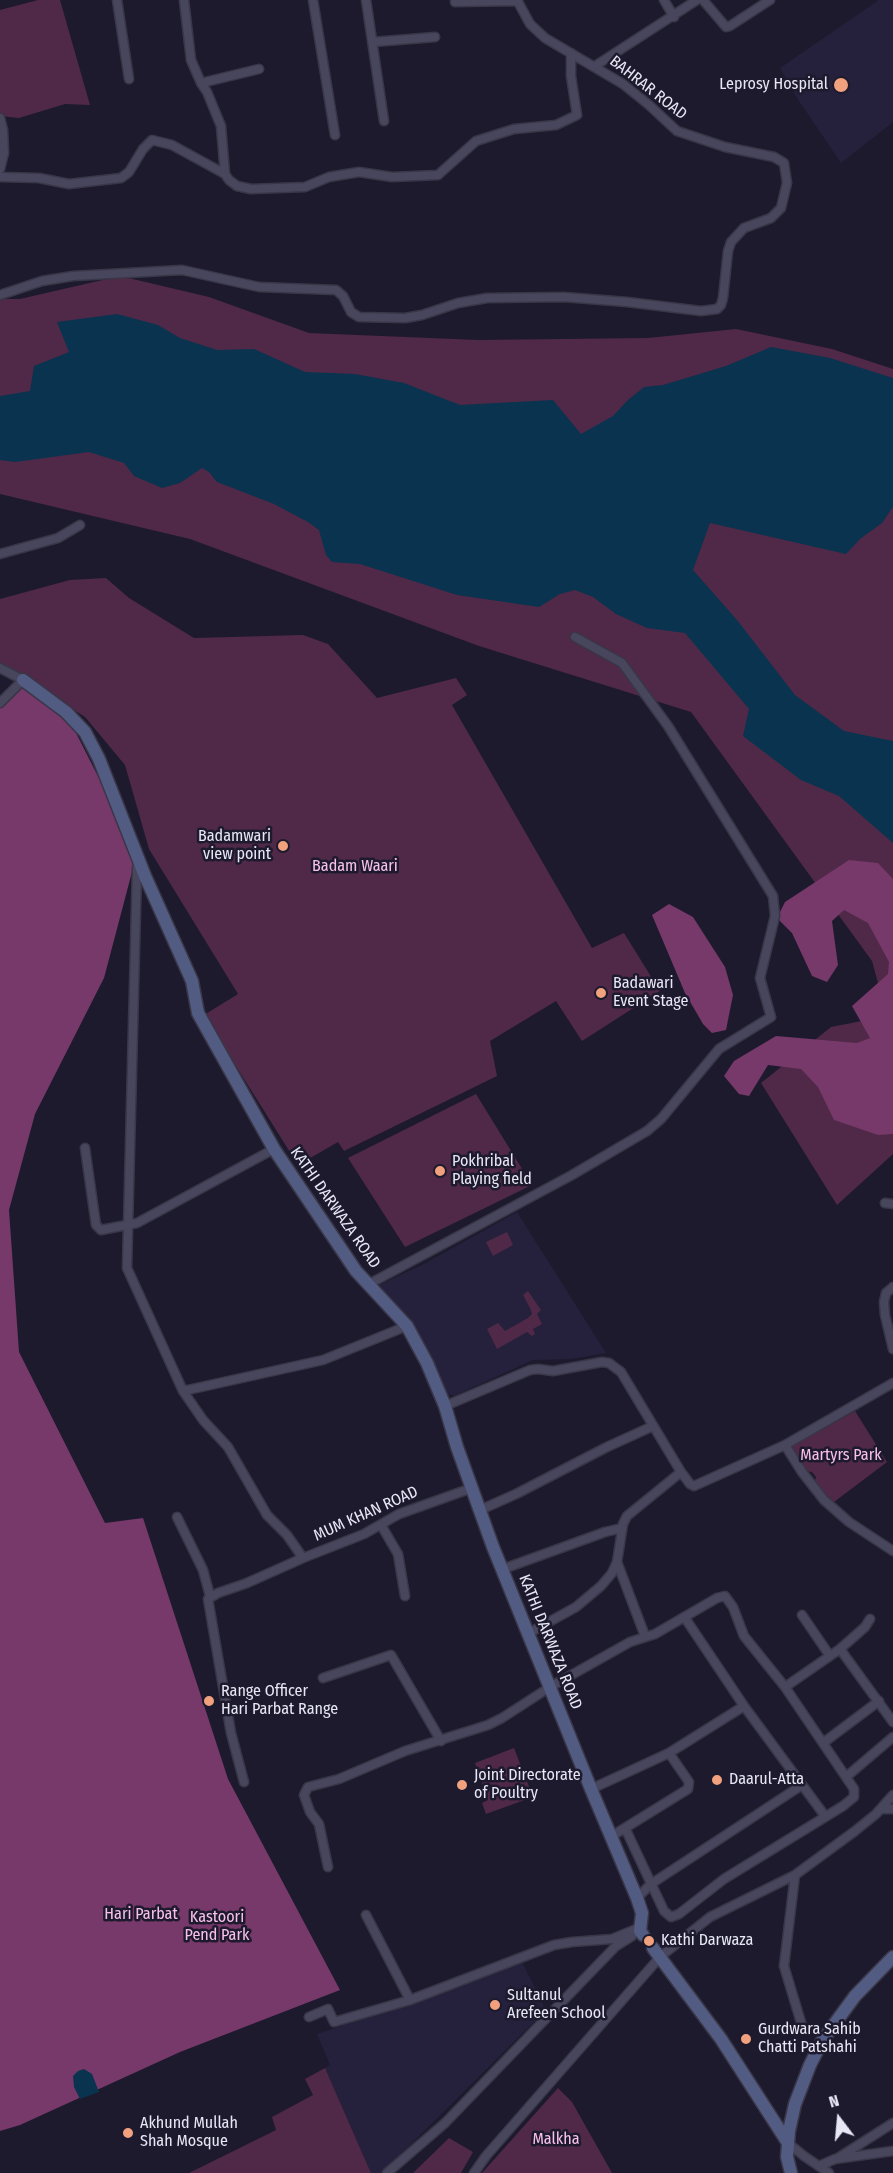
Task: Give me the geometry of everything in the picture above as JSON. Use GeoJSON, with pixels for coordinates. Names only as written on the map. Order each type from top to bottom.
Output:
{"type":"FeatureCollection","features":[{"type":"Feature","properties":{"kind":"street"},"geometry":{"type":"LineString","coordinates":[[117,0],[129,79]]}},
{"type":"Feature","properties":{"kind":"street"},"geometry":{"type":"LineString","coordinates":[[184,0],[188,48],[191,60],[221,126],[225,174]]}},
{"type":"Feature","properties":{"kind":"street"},"geometry":{"type":"LineString","coordinates":[[313,0],[335,135]]}},
{"type":"Feature","properties":{"kind":"street"},"geometry":{"type":"LineString","coordinates":[[366,0],[384,121]]}},
{"type":"Feature","properties":{"kind":"street"},"geometry":{"type":"LineString","coordinates":[[455,2],[517,0]]}},
{"type":"Feature","properties":{"kind":"street","name":"BAHRAR ROAD"},"geometry":{"type":"LineString","coordinates":[[0,295],[42,281],[73,276],[182,270],[259,287],[336,290],[343,296],[351,312],[359,317],[405,318],[458,303],[487,298],[564,297],[711,311],[717,309],[723,298],[731,242],[744,228],[771,218],[781,208],[787,183],[783,162],[774,157],[725,147],[677,131],[623,84],[544,38],[530,24],[517,0]]}},
{"type":"Feature","properties":{"kind":"street"},"geometry":{"type":"LineString","coordinates":[[664,0],[674,17]]}},
{"type":"Feature","properties":{"kind":"street"},"geometry":{"type":"LineString","coordinates":[[595,66],[697,0]]}},
{"type":"Feature","properties":{"kind":"street"},"geometry":{"type":"LineString","coordinates":[[704,0],[726,27],[771,0]]}},
{"type":"Feature","properties":{"kind":"street"},"geometry":{"type":"LineString","coordinates":[[373,42],[435,37]]}},
{"type":"Feature","properties":{"kind":"street"},"geometry":{"type":"LineString","coordinates":[[0,177],[39,178],[69,184],[121,178],[129,172],[143,149],[152,140],[172,145],[225,174],[237,186],[251,189],[305,187],[329,177],[359,172],[392,177],[438,175],[476,141],[514,129],[556,125],[577,115],[571,76],[571,53]]}},
{"type":"Feature","properties":{"kind":"street"},"geometry":{"type":"LineString","coordinates":[[201,83],[259,69]]}},
{"type":"Feature","properties":{"kind":"street"},"geometry":{"type":"LineString","coordinates":[[0,118],[4,153],[0,169]]}},
{"type":"Feature","properties":{"kind":"street"},"geometry":{"type":"LineString","coordinates":[[0,554],[58,538],[80,525]]}},
{"type":"Feature","properties":{"kind":"street"},"geometry":{"type":"LineString","coordinates":[[369,1284],[572,1175],[647,1131],[660,1119],[719,1049],[771,1017],[760,978],[775,916],[773,896],[668,726],[622,663],[575,637]]}},
{"type":"Feature","properties":{"kind":"street","name":"KATHI DARWAZA ROAD"},"geometry":{"type":"LineString","coordinates":[[0,668],[23,680],[66,712],[85,732],[192,981],[198,1013],[274,1149],[356,1270],[407,1326],[427,1363],[445,1406],[457,1448],[502,1569],[637,1898],[642,1913],[641,1931]]}},
{"type":"Feature","properties":{"kind":"street"},"geometry":{"type":"LineString","coordinates":[[0,703],[23,680]]}},
{"type":"Feature","properties":{"kind":"street","name":"MUM KHAN ROAD"},"geometry":{"type":"LineString","coordinates":[[137,868],[127,1268],[183,1391],[202,1420],[224,1443],[267,1515],[303,1558],[381,1526],[399,1514],[472,1488]]}},
{"type":"Feature","properties":{"kind":"street"},"geometry":{"type":"LineString","coordinates":[[85,1148],[98,1228],[101,1230],[137,1223],[274,1149]]}},
{"type":"Feature","properties":{"kind":"street"},"geometry":{"type":"LineString","coordinates":[[893,1287],[886,1293],[884,1302],[893,1349]]}},
{"type":"Feature","properties":{"kind":"street"},"geometry":{"type":"LineString","coordinates":[[183,1391],[323,1360],[407,1326]]}},
{"type":"Feature","properties":{"kind":"street"},"geometry":{"type":"LineString","coordinates":[[445,1406],[530,1370],[554,1371],[602,1362],[609,1363],[621,1372],[681,1472],[690,1484],[698,1486],[785,1445],[893,1383]]}},
{"type":"Feature","properties":{"kind":"street"},"geometry":{"type":"LineString","coordinates":[[480,1510],[652,1426]]}},
{"type":"Feature","properties":{"kind":"street"},"geometry":{"type":"LineString","coordinates":[[785,1445],[824,1500],[849,1522],[893,1551]]}},
{"type":"Feature","properties":{"kind":"street"},"geometry":{"type":"LineString","coordinates":[[529,1633],[557,1619],[589,1598],[612,1573],[617,1562],[622,1528],[627,1516],[681,1472]]}},
{"type":"Feature","properties":{"kind":"street"},"geometry":{"type":"LineString","coordinates":[[177,1517],[203,1570],[210,1596],[208,1603],[227,1710],[244,1782]]}},
{"type":"Feature","properties":{"kind":"street"},"geometry":{"type":"LineString","coordinates":[[381,1526],[398,1554],[405,1596]]}},
{"type":"Feature","properties":{"kind":"street"},"geometry":{"type":"LineString","coordinates":[[502,1569],[622,1528]]}},
{"type":"Feature","properties":{"kind":"street"},"geometry":{"type":"LineString","coordinates":[[210,1596],[247,1583],[303,1558]]}},
{"type":"Feature","properties":{"kind":"street"},"geometry":{"type":"LineString","coordinates":[[617,1562],[645,1636]]}},
{"type":"Feature","properties":{"kind":"street"},"geometry":{"type":"LineString","coordinates":[[328,1867],[319,1824],[309,1812],[304,1795],[306,1789],[354,1774],[405,1751],[488,1725],[630,1642],[655,1634],[717,1598],[725,1596],[733,1606],[744,1636],[785,1687],[854,1789],[854,1797],[724,1879],[674,1916],[667,1915],[664,1911],[625,1828]]}},
{"type":"Feature","properties":{"kind":"street"},"geometry":{"type":"LineString","coordinates":[[802,1615],[830,1656]]}},
{"type":"Feature","properties":{"kind":"street"},"geometry":{"type":"LineString","coordinates":[[685,1618],[744,1706],[825,1816]]}},
{"type":"Feature","properties":{"kind":"street"},"geometry":{"type":"LineString","coordinates":[[785,1687],[840,1649],[870,1619]]}},
{"type":"Feature","properties":{"kind":"street"},"geometry":{"type":"LineString","coordinates":[[840,1649],[893,1722]]}},
{"type":"Feature","properties":{"kind":"street"},"geometry":{"type":"LineString","coordinates":[[323,1678],[391,1655],[441,1741]]}},
{"type":"Feature","properties":{"kind":"street"},"geometry":{"type":"LineString","coordinates":[[823,1743],[879,1701]]}},
{"type":"Feature","properties":{"kind":"street"},"geometry":{"type":"LineString","coordinates":[[591,1790],[669,1754],[744,1706]]}},
{"type":"Feature","properties":{"kind":"street"},"geometry":{"type":"LineString","coordinates":[[846,1777],[893,1737]]}},
{"type":"Feature","properties":{"kind":"street"},"geometry":{"type":"LineString","coordinates":[[612,1836],[688,1789],[688,1782],[669,1754]]}},
{"type":"Feature","properties":{"kind":"street"},"geometry":{"type":"LineString","coordinates":[[637,1898],[651,1884],[802,1785]]}},
{"type":"Feature","properties":{"kind":"street"},"geometry":{"type":"LineString","coordinates":[[474,2173],[656,1953],[710,1917],[795,1875],[855,1831],[881,1809],[893,1795]]}},
{"type":"Feature","properties":{"kind":"street"},"geometry":{"type":"LineString","coordinates":[[881,1809],[893,1809]]}},
{"type":"Feature","properties":{"kind":"street"},"geometry":{"type":"LineString","coordinates":[[795,1875],[784,1966],[803,2029]]}},
{"type":"Feature","properties":{"kind":"street"},"geometry":{"type":"LineString","coordinates":[[366,1915],[410,2000]]}},
{"type":"Feature","properties":{"kind":"street"},"geometry":{"type":"LineString","coordinates":[[309,2017],[328,2009],[334,2022],[410,2000],[554,1945],[612,1939],[641,1931]]}},
{"type":"Feature","properties":{"kind":"street"},"geometry":{"type":"LineString","coordinates":[[387,2173],[445,2123],[616,1946],[641,1931]]}},
{"type":"Feature","properties":{"kind":"street"},"geometry":{"type":"LineString","coordinates":[[656,1953],[721,2039],[788,2143],[829,2173]]}},
{"type":"Feature","properties":{"kind":"street"},"geometry":{"type":"LineString","coordinates":[[791,2173],[787,2157],[788,2143],[795,2104],[810,2065],[822,2041],[855,1996],[893,1957]]}},
{"type":"Feature","properties":{"kind":"street"},"geometry":{"type":"LineString","coordinates":[[819,2166],[836,2159],[893,2123]]}},
{"type":"Feature","properties":{"kind":"street"},"geometry":{"type":"LineString","coordinates":[[836,2159],[893,2151]]}},
{"type":"Feature","properties":{"kind":"shaded area","name":"Leprosy Hospital"},"geometry":{"type":"Polygon","coordinates":[[[879,0],[893,0],[893,122],[841,163],[799,101],[780,68],[879,0]]]}},
{"type":"Feature","properties":{"kind":"shaded area"},"geometry":{"type":"Polygon","coordinates":[[[517,1212],[606,1353],[571,1359],[533,1360],[454,1396],[442,1392],[414,1330],[379,1285],[424,1264],[517,1212]]]}},
{"type":"Feature","properties":{"kind":"shaded area"},"geometry":{"type":"Polygon","coordinates":[[[522,1962],[546,2010],[382,2173],[371,2173],[325,2068],[330,2065],[317,2034],[522,1962]]]}},
{"type":"Feature","properties":{"kind":"green space"},"geometry":{"type":"Polygon","coordinates":[[[38,0],[60,0],[90,105],[65,104],[19,118],[0,116],[0,10],[38,0]]]}},
{"type":"Feature","properties":{"kind":"green space"},"geometry":{"type":"Polygon","coordinates":[[[120,276],[209,297],[309,333],[478,340],[648,338],[736,329],[832,349],[893,369],[893,1154],[837,1205],[761,1083],[831,1027],[887,1016],[872,961],[691,712],[479,646],[190,539],[0,494],[0,299],[20,299],[120,276]]]}},
{"type":"Feature","properties":{"kind":"green space","name":"Badam Waari"},"geometry":{"type":"Polygon","coordinates":[[[106,578],[129,598],[194,638],[303,635],[328,644],[377,698],[456,678],[467,695],[452,705],[592,948],[624,933],[660,991],[582,1041],[556,1001],[490,1041],[497,1076],[344,1151],[338,1142],[298,1165],[204,1015],[238,994],[149,849],[125,765],[85,717],[0,663],[0,599],[70,580],[106,578]]]}},
{"type":"Feature","properties":{"kind":"green space","name":"Hari Parbat"},"geometry":{"type":"Polygon","coordinates":[[[23,680],[74,729],[137,853],[104,978],[35,1114],[9,1210],[19,1352],[105,1523],[143,1518],[228,1779],[340,1990],[180,2052],[20,2125],[0,2131],[0,705],[23,680]]]}},
{"type":"Feature","properties":{"kind":"green space"},"geometry":{"type":"Polygon","coordinates":[[[849,860],[878,863],[893,879],[893,1134],[878,1135],[834,1120],[818,1087],[801,1069],[768,1065],[749,1096],[739,1094],[724,1076],[734,1061],[776,1036],[857,1043],[870,1038],[852,1006],[888,974],[889,962],[868,923],[844,910],[832,921],[838,965],[827,982],[812,976],[792,933],[777,918],[785,902],[849,860]]]}},
{"type":"Feature","properties":{"kind":"green space"},"geometry":{"type":"Polygon","coordinates":[[[669,904],[693,917],[725,967],[733,995],[726,1030],[712,1033],[703,1024],[685,993],[652,915],[669,904]]]}},
{"type":"Feature","properties":{"kind":"green space","name":"Pokhribal Playing field"},"geometry":{"type":"Polygon","coordinates":[[[476,1094],[532,1185],[405,1247],[348,1158],[476,1094]]]}},
{"type":"Feature","properties":{"kind":"green space"},"geometry":{"type":"Polygon","coordinates":[[[507,1232],[513,1245],[493,1256],[486,1242],[507,1232]]]}},
{"type":"Feature","properties":{"kind":"green space"},"geometry":{"type":"Polygon","coordinates":[[[528,1291],[541,1310],[537,1314],[542,1324],[533,1329],[535,1334],[532,1336],[527,1332],[497,1349],[487,1329],[498,1323],[505,1331],[528,1318],[532,1314],[523,1295],[528,1291]]]}},
{"type":"Feature","properties":{"kind":"green space","name":"Martyrs Park"},"geometry":{"type":"Polygon","coordinates":[[[855,1411],[887,1462],[834,1502],[814,1484],[816,1477],[812,1472],[805,1471],[792,1446],[855,1411]]]}},
{"type":"Feature","properties":{"kind":"green space"},"geometry":{"type":"Polygon","coordinates":[[[514,1748],[533,1797],[486,1814],[482,1803],[488,1800],[475,1763],[514,1748]]]}},
{"type":"Feature","properties":{"kind":"green space"},"geometry":{"type":"Polygon","coordinates":[[[325,2068],[371,2173],[189,2173],[276,2130],[272,2117],[313,2095],[305,2079],[325,2068]]]}},
{"type":"Feature","properties":{"kind":"green space","name":"Malkha"},"geometry":{"type":"Polygon","coordinates":[[[558,2088],[572,2102],[612,2173],[482,2173],[558,2088]]]}},
{"type":"Feature","properties":{"kind":"green space"},"geometry":{"type":"Polygon","coordinates":[[[449,2138],[473,2152],[461,2173],[413,2173],[449,2138]]]}},
{"type":"Feature","properties":{"kind":"water"},"geometry":{"type":"Polygon","coordinates":[[[117,314],[158,325],[180,338],[217,350],[254,349],[305,372],[355,374],[404,383],[460,405],[553,400],[581,434],[613,416],[644,387],[663,385],[726,366],[771,347],[830,358],[893,378],[893,507],[882,523],[860,539],[846,554],[710,523],[693,570],[737,620],[795,695],[844,731],[893,741],[893,843],[839,796],[801,780],[743,736],[749,709],[685,633],[647,628],[616,614],[593,597],[575,590],[560,594],[539,607],[457,595],[360,564],[332,562],[326,555],[319,530],[308,522],[274,504],[217,482],[209,472],[202,468],[180,483],[162,488],[134,476],[124,463],[89,452],[15,462],[0,460],[0,396],[30,391],[34,366],[69,352],[57,322],[117,314]]]}},
{"type":"Feature","properties":{"kind":"water"},"geometry":{"type":"Polygon","coordinates":[[[84,2069],[92,2074],[99,2092],[80,2099],[74,2087],[73,2076],[84,2069]]]}},
{"type":"Feature","properties":{"kind":"place","name":"Leprosy Hospital"},"geometry":{"type":"Point","coordinates":[841,85]}},
{"type":"Feature","properties":{"kind":"place","name":"Badamwari view point"},"geometry":{"type":"Point","coordinates":[283,846]}},
{"type":"Feature","properties":{"kind":"place","name":"Badawari Event Stage"},"geometry":{"type":"Point","coordinates":[601,993]}},
{"type":"Feature","properties":{"kind":"place","name":"Pokhribal Playing field"},"geometry":{"type":"Point","coordinates":[440,1171]}},
{"type":"Feature","properties":{"kind":"place","name":"Range Officer Hari Parbat Range"},"geometry":{"type":"Point","coordinates":[209,1701]}},
{"type":"Feature","properties":{"kind":"place","name":"Daarul-Atta"},"geometry":{"type":"Point","coordinates":[717,1780]}},
{"type":"Feature","properties":{"kind":"place","name":"Joint Directorate of Poultry"},"geometry":{"type":"Point","coordinates":[462,1785]}},
{"type":"Feature","properties":{"kind":"place","name":"Kathi Darwaza"},"geometry":{"type":"Point","coordinates":[649,1941]}},
{"type":"Feature","properties":{"kind":"place","name":"Sultanul Arefeen School"},"geometry":{"type":"Point","coordinates":[495,2005]}},
{"type":"Feature","properties":{"kind":"place","name":"Gurdwara Sahib Chatti Patshahi"},"geometry":{"type":"Point","coordinates":[746,2039]}},
{"type":"Feature","properties":{"kind":"place","name":"Akhund Mullah Shah Mosque"},"geometry":{"type":"Point","coordinates":[128,2133]}},
{"type":"Feature","properties":{"kind":"park label","name":"Kastoori Pend Park"},"geometry":{"type":"Point","coordinates":[217,1927]}}]}
